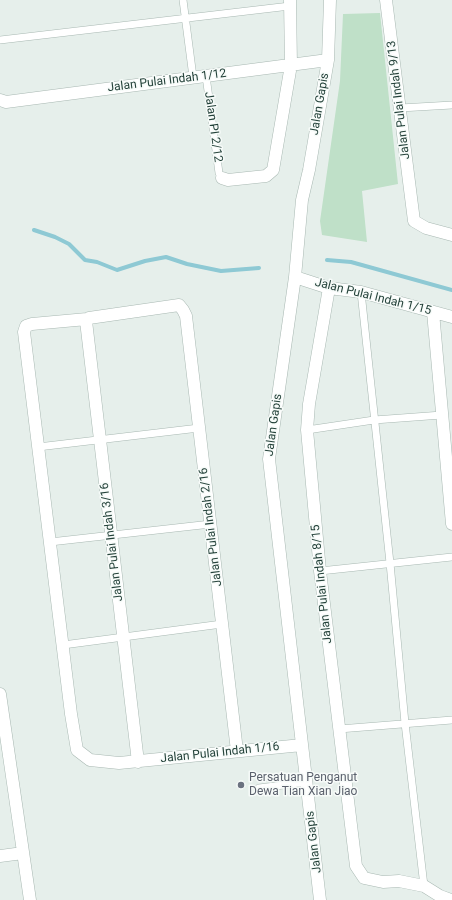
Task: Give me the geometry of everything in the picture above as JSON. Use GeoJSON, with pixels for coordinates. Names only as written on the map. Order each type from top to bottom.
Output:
{"type":"FeatureCollection","features":[{"type":"Feature","properties":{"kind":"street","name":"Jalan Gapis"},"geometry":{"type":"LineString","coordinates":[[319,900],[307,782],[269,459],[295,277],[302,200],[309,170],[328,60],[330,0]]}},
{"type":"Feature","properties":{"kind":"street","name":"Jalan Pulai Indah 9/13"},"geometry":{"type":"LineString","coordinates":[[386,0],[414,220],[426,228],[452,235]]}},
{"type":"Feature","properties":{"kind":"street"},"geometry":{"type":"LineString","coordinates":[[222,178],[228,180],[266,176],[272,172],[291,65],[290,3]]}},
{"type":"Feature","properties":{"kind":"street","name":"Jalan Pulai Indah 1/12"},"geometry":{"type":"LineString","coordinates":[[3,101],[328,60]]}},
{"type":"Feature","properties":{"kind":"street","name":"Jalan Pulai Indah 1/15"},"geometry":{"type":"LineString","coordinates":[[295,277],[328,288],[361,292],[452,317]]}},
{"type":"Feature","properties":{"kind":"street","name":"Jalan Pulai Indah 8/15"},"geometry":{"type":"LineString","coordinates":[[328,288],[309,404],[307,430],[320,571],[356,866],[364,878],[383,882],[399,881],[424,886]]}},
{"type":"Feature","properties":{"kind":"street","name":"Jalan Pulai Indah 2/16"},"geometry":{"type":"LineString","coordinates":[[87,320],[179,305],[186,316],[237,751]]}},
{"type":"Feature","properties":{"kind":"street"},"geometry":{"type":"LineString","coordinates":[[433,312],[452,524]]}},
{"type":"Feature","properties":{"kind":"street","name":"Jalan Pulai Indah 1/16"},"geometry":{"type":"LineString","coordinates":[[87,320],[32,324],[26,326],[24,332],[77,750],[90,760],[120,763],[302,746]]}},
{"type":"Feature","properties":{"kind":"street","name":"Jalan Pulai Indah 3/16"},"geometry":{"type":"LineString","coordinates":[[87,320],[138,762]]}},
{"type":"Feature","properties":{"kind":"street"},"geometry":{"type":"LineString","coordinates":[[0,694],[30,900]]}},
{"type":"Feature","properties":{"kind":"street"},"geometry":{"type":"LineString","coordinates":[[0,856],[23,853]]}},
{"type":"Feature","properties":{"kind":"street"},"geometry":{"type":"LineString","coordinates":[[424,886],[440,896],[451,900]]}},
{"type":"Feature","properties":{"kind":"lane"},"geometry":{"type":"LineString","coordinates":[[183,0],[193,77]]}},
{"type":"Feature","properties":{"kind":"lane"},"geometry":{"type":"LineString","coordinates":[[0,40],[186,18],[290,3]]}},
{"type":"Feature","properties":{"kind":"lane","name":"Jalan PI 2/12"},"geometry":{"type":"LineString","coordinates":[[206,76],[220,173],[222,178]]}},
{"type":"Feature","properties":{"kind":"lane"},"geometry":{"type":"LineString","coordinates":[[400,108],[452,105]]}},
{"type":"Feature","properties":{"kind":"lane"},"geometry":{"type":"LineString","coordinates":[[361,292],[390,563],[405,723],[424,886]]}},
{"type":"Feature","properties":{"kind":"lane"},"geometry":{"type":"LineString","coordinates":[[307,430],[374,420],[442,415]]}},
{"type":"Feature","properties":{"kind":"lane"},"geometry":{"type":"LineString","coordinates":[[38,447],[199,428]]}},
{"type":"Feature","properties":{"kind":"lane"},"geometry":{"type":"LineString","coordinates":[[50,542],[210,524]]}},
{"type":"Feature","properties":{"kind":"lane"},"geometry":{"type":"LineString","coordinates":[[320,571],[452,557]]}},
{"type":"Feature","properties":{"kind":"lane"},"geometry":{"type":"LineString","coordinates":[[63,645],[222,624]]}},
{"type":"Feature","properties":{"kind":"lane"},"geometry":{"type":"LineString","coordinates":[[339,729],[452,720]]}},
{"type":"Feature","properties":{"kind":"lane"},"geometry":{"type":"LineString","coordinates":[[260,788],[307,782]]}},
{"type":"Feature","properties":{"kind":"green space"},"geometry":{"type":"Polygon","coordinates":[[[380,13],[398,184],[362,191],[367,242],[322,235],[320,221],[340,81],[343,14],[380,13]]]}},
{"type":"Feature","properties":{"kind":"waterway"},"geometry":{"type":"LineString","coordinates":[[34,230],[55,237],[69,244],[85,260],[97,262],[117,270],[145,261],[166,257],[187,264],[221,271],[259,268]]}},
{"type":"Feature","properties":{"kind":"waterway"},"geometry":{"type":"LineString","coordinates":[[327,260],[351,262],[452,290]]}},
{"type":"Feature","properties":{"kind":"place","name":"Persatuan Penganut Dewa Tian Xian Jiao"},"geometry":{"type":"Point","coordinates":[241,785]}}]}
